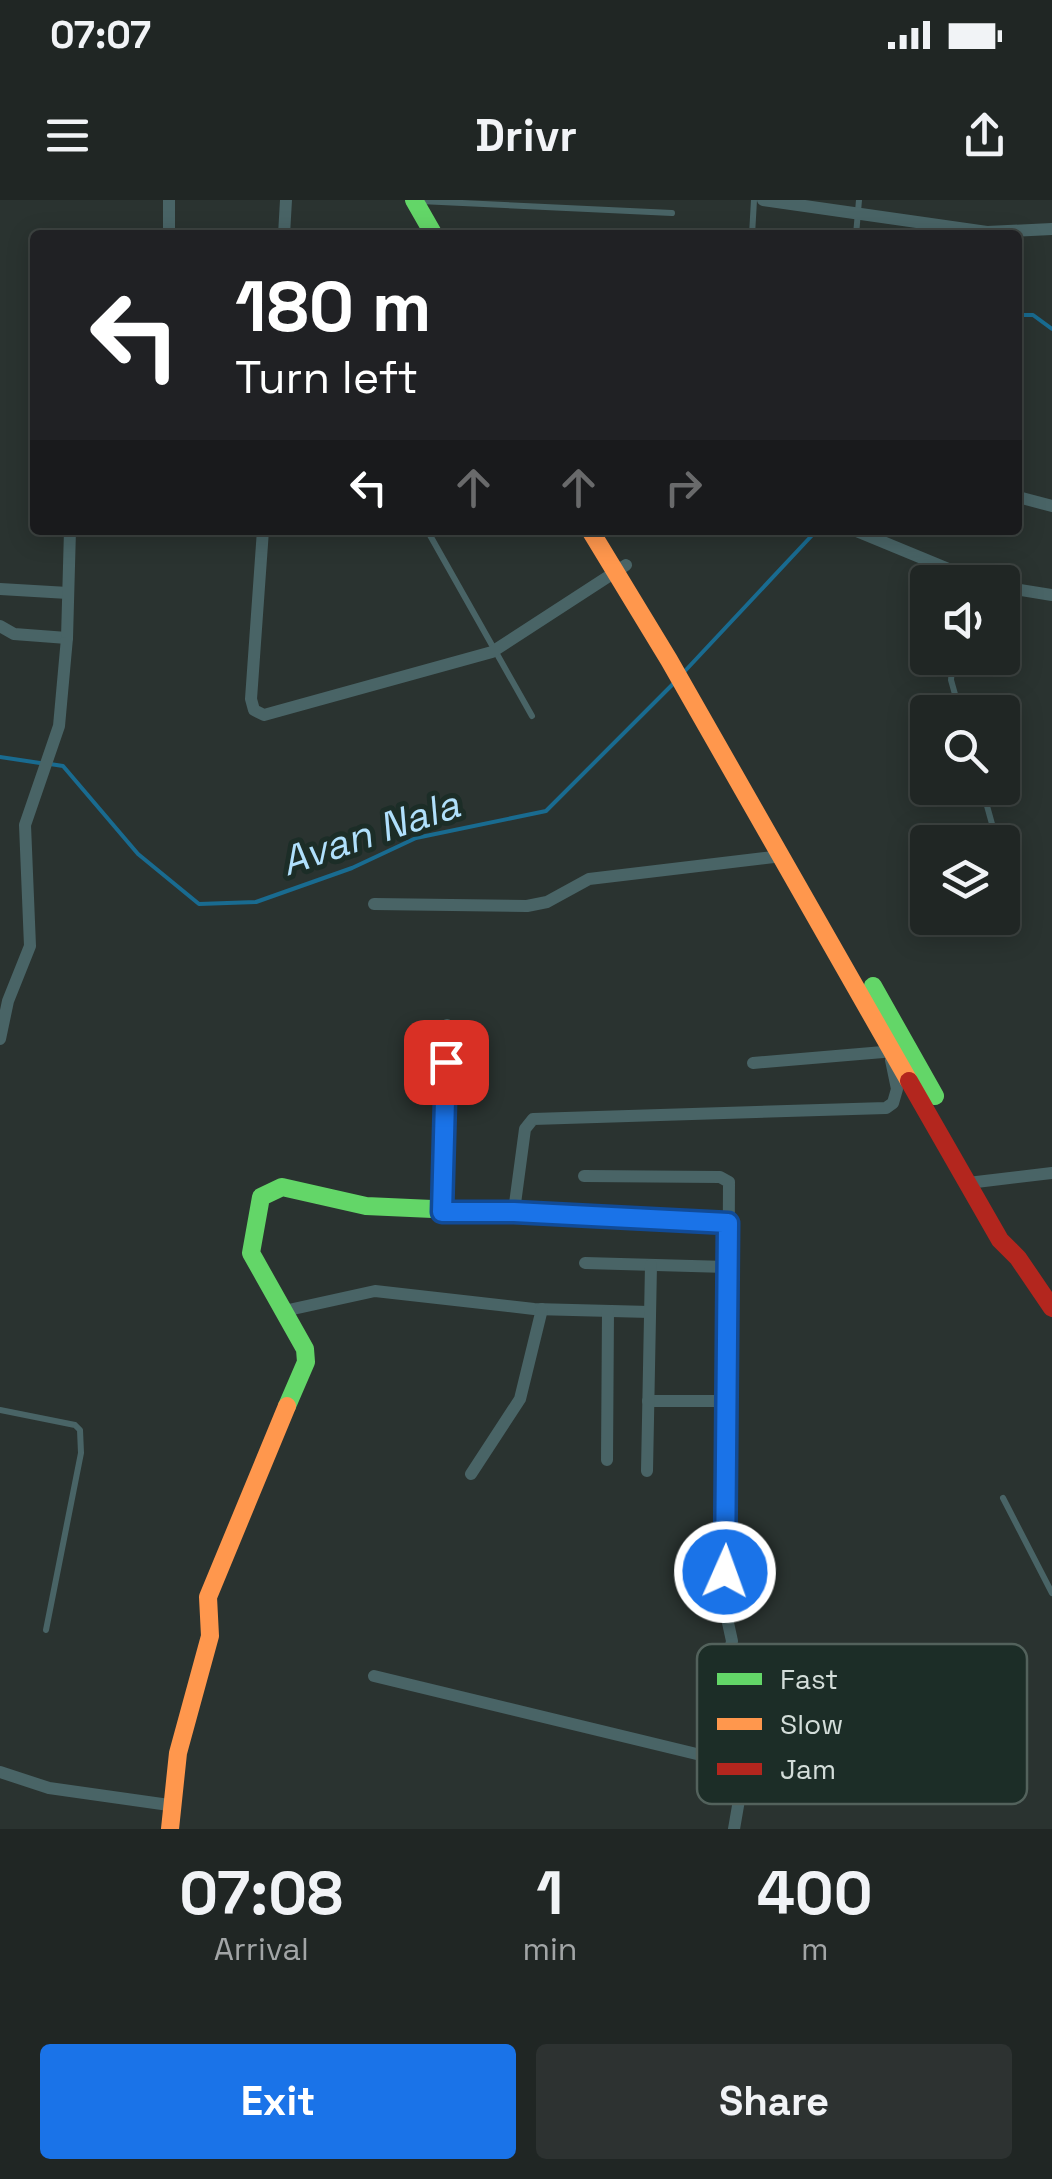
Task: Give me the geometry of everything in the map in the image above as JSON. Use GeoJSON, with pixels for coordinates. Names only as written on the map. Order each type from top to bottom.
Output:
{"type":"FeatureCollection","features":[{"type":"Feature","properties":{"kind":"main road"},"geometry":{"type":"LineString","coordinates":[[399,200],[415,230]]}},
{"type":"Feature","properties":{"kind":"main road"},"geometry":{"type":"LineString","coordinates":[[415,200],[431,230]]}},
{"type":"Feature","properties":{"kind":"main road"},"geometry":{"type":"LineString","coordinates":[[594,535],[621,569],[975,1182],[1010,1230],[1018,1258],[1052,1308]]}},
{"type":"Feature","properties":{"kind":"main road"},"geometry":{"type":"LineString","coordinates":[[608,535],[621,569]]}},
{"type":"Feature","properties":{"kind":"main road"},"geometry":{"type":"LineString","coordinates":[[706,715],[782,856],[898,1050]]}},
{"type":"Feature","properties":{"kind":"main road"},"geometry":{"type":"LineString","coordinates":[[170,1829],[169,1805],[178,1742],[211,1633],[208,1597],[306,1362],[306,1349],[250,1248],[258,1204],[271,1189],[297,1188],[366,1206],[442,1212],[728,1223]]}},
{"type":"Feature","properties":{"kind":"street"},"geometry":{"type":"LineString","coordinates":[[168,230],[169,200]]}},
{"type":"Feature","properties":{"kind":"street"},"geometry":{"type":"LineString","coordinates":[[284,230],[286,200]]}},
{"type":"Feature","properties":{"kind":"street"},"geometry":{"type":"LineString","coordinates":[[763,200],[859,207],[977,230]]}},
{"type":"Feature","properties":{"kind":"street"},"geometry":{"type":"LineString","coordinates":[[1022,231],[1052,230]]}},
{"type":"Feature","properties":{"kind":"street"},"geometry":{"type":"LineString","coordinates":[[1022,498],[1052,506]]}},
{"type":"Feature","properties":{"kind":"street"},"geometry":{"type":"LineString","coordinates":[[0,1038],[8,1001],[30,946],[25,826],[59,726],[67,638],[70,535]]}},
{"type":"Feature","properties":{"kind":"street"},"geometry":{"type":"LineString","coordinates":[[263,535],[250,699],[254,710],[276,714],[496,650],[621,569]]}},
{"type":"Feature","properties":{"kind":"street"},"geometry":{"type":"LineString","coordinates":[[866,535],[939,565]]}},
{"type":"Feature","properties":{"kind":"street"},"geometry":{"type":"LineString","coordinates":[[0,589],[68,593]]}},
{"type":"Feature","properties":{"kind":"street"},"geometry":{"type":"LineString","coordinates":[[1020,590],[1052,595]]}},
{"type":"Feature","properties":{"kind":"street"},"geometry":{"type":"LineString","coordinates":[[0,626],[14,634],[67,638]]}},
{"type":"Feature","properties":{"kind":"street"},"geometry":{"type":"LineString","coordinates":[[374,904],[528,906],[547,902],[589,879],[782,856]]}},
{"type":"Feature","properties":{"kind":"street"},"geometry":{"type":"LineString","coordinates":[[442,1212],[447,1025]]}},
{"type":"Feature","properties":{"kind":"street"},"geometry":{"type":"LineString","coordinates":[[514,1212],[525,1129],[533,1119],[886,1108],[893,1103],[897,1089],[898,1050],[753,1063]]}},
{"type":"Feature","properties":{"kind":"street"},"geometry":{"type":"LineString","coordinates":[[975,1182],[1052,1174]]}},
{"type":"Feature","properties":{"kind":"street"},"geometry":{"type":"LineString","coordinates":[[584,1176],[720,1177],[728,1182],[727,1544],[723,1600],[732,1644]]}},
{"type":"Feature","properties":{"kind":"street"},"geometry":{"type":"LineString","coordinates":[[585,1263],[727,1268]]}},
{"type":"Feature","properties":{"kind":"street"},"geometry":{"type":"LineString","coordinates":[[646,1471],[651,1265]]}},
{"type":"Feature","properties":{"kind":"street"},"geometry":{"type":"LineString","coordinates":[[284,1311],[375,1291],[542,1309],[650,1312]]}},
{"type":"Feature","properties":{"kind":"street"},"geometry":{"type":"LineString","coordinates":[[471,1474],[520,1399],[542,1309]]}},
{"type":"Feature","properties":{"kind":"street"},"geometry":{"type":"LineString","coordinates":[[607,1460],[608,1312]]}},
{"type":"Feature","properties":{"kind":"street"},"geometry":{"type":"LineString","coordinates":[[648,1401],[726,1402]]}},
{"type":"Feature","properties":{"kind":"street"},"geometry":{"type":"LineString","coordinates":[[374,1676],[697,1754]]}},
{"type":"Feature","properties":{"kind":"street"},"geometry":{"type":"LineString","coordinates":[[0,1772],[49,1788],[169,1805]]}},
{"type":"Feature","properties":{"kind":"street"},"geometry":{"type":"LineString","coordinates":[[734,1829],[738,1804]]}},
{"type":"Feature","properties":{"kind":"lane"},"geometry":{"type":"LineString","coordinates":[[399,200],[672,213]]}},
{"type":"Feature","properties":{"kind":"lane"},"geometry":{"type":"LineString","coordinates":[[752,230],[754,200]]}},
{"type":"Feature","properties":{"kind":"lane"},"geometry":{"type":"LineString","coordinates":[[429,535],[532,716]]}},
{"type":"Feature","properties":{"kind":"lane"},"geometry":{"type":"LineString","coordinates":[[0,1410],[68,1423],[80,1430],[81,1453],[46,1630]]}},
{"type":"Feature","properties":{"kind":"lane"},"geometry":{"type":"LineString","coordinates":[[1002,1498],[1052,1593]]}},
{"type":"Feature","properties":{"kind":"waterway","name":"Avan Nala"},"geometry":{"type":"LineString","coordinates":[[1022,315],[1033,315],[1052,329]]}},
{"type":"Feature","properties":{"kind":"waterway","name":"Avan Nala"},"geometry":{"type":"LineString","coordinates":[[684,672],[812,535]]}},
{"type":"Feature","properties":{"kind":"waterway","name":"Avan Nala"},"geometry":{"type":"LineString","coordinates":[[50,764],[63,766],[138,854],[199,904],[256,902],[352,868],[416,838],[546,811],[674,683]]}},
{"type":"Feature","properties":{"kind":"waterway","name":"Avan Nala"},"geometry":{"type":"LineString","coordinates":[[0,757],[40,763]]}},
{"type":"Feature","properties":{"kind":"traffic: fast"},"geometry":{"type":"LineString","coordinates":[[414,200],[431,230]]}},
{"type":"Feature","properties":{"kind":"traffic: fast"},"geometry":{"type":"LineString","coordinates":[[873,986],[935,1096]]}},
{"type":"Feature","properties":{"kind":"traffic: fast"},"geometry":{"type":"LineString","coordinates":[[287,1406],[306,1362],[305,1349],[251,1253],[261,1197],[282,1187],[366,1206],[567,1215]]}},
{"type":"Feature","properties":{"kind":"traffic: slow"},"geometry":{"type":"LineString","coordinates":[[593,535],[669,660],[909,1081]]}},
{"type":"Feature","properties":{"kind":"traffic: slow"},"geometry":{"type":"LineString","coordinates":[[567,1215],[728,1223]]}},
{"type":"Feature","properties":{"kind":"traffic: slow"},"geometry":{"type":"LineString","coordinates":[[170,1829],[178,1753],[210,1636],[208,1597],[287,1406]]}},
{"type":"Feature","properties":{"kind":"traffic: jam"},"geometry":{"type":"LineString","coordinates":[[909,1081],[1000,1240],[1018,1258],[1052,1308]]}},
{"type":"Feature","properties":{"kind":"route"},"geometry":{"type":"LineString","coordinates":[[446,1062],[442,1212],[728,1223],[725,1572]]}}]}
